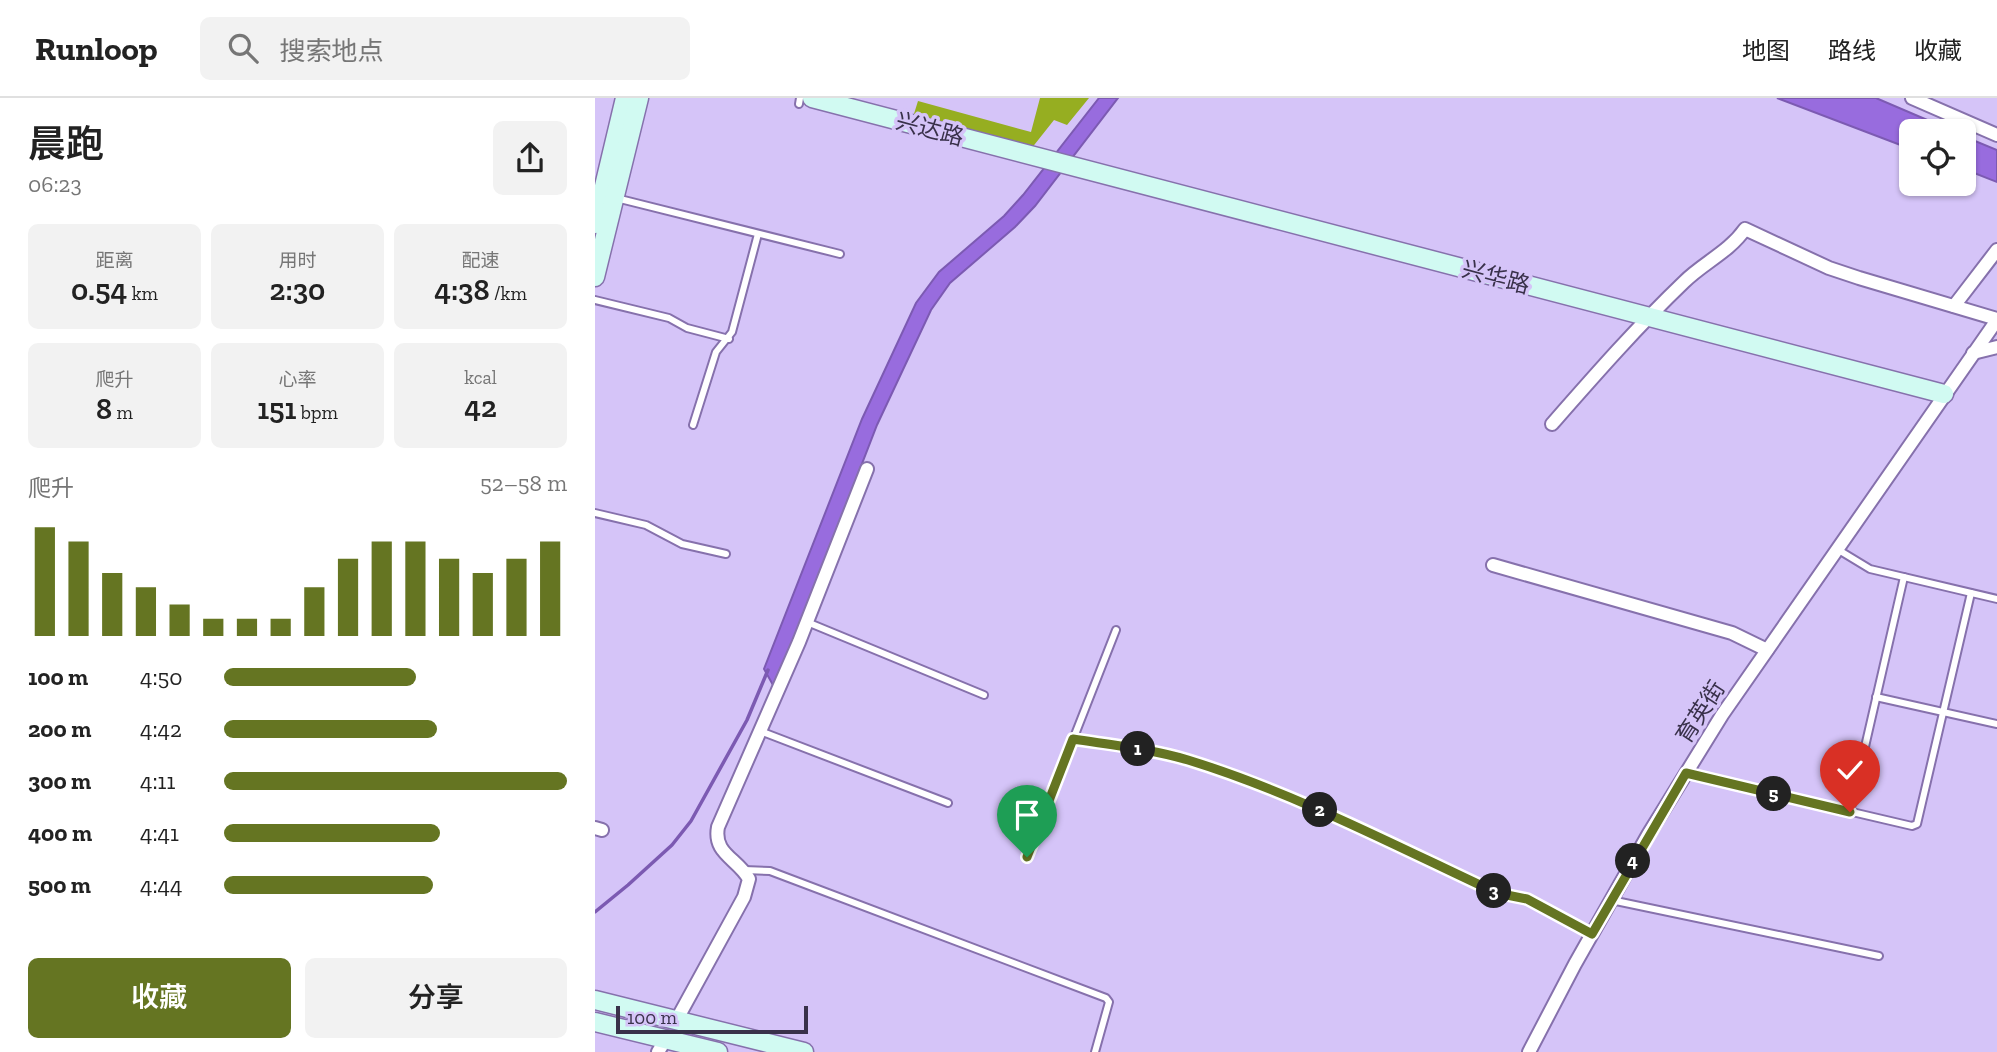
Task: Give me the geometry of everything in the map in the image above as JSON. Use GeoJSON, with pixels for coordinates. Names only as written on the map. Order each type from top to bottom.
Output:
{"type":"FeatureCollection","features":[{"type":"Feature","properties":{"kind":"street"},"geometry":{"type":"LineString","coordinates":[[595,276],[604,194],[625,98]]}},
{"type":"Feature","properties":{"kind":"street"},"geometry":{"type":"LineString","coordinates":[[595,224],[639,98]]}},
{"type":"Feature","properties":{"kind":"street"},"geometry":{"type":"LineString","coordinates":[[1912,98],[1997,135]]}},
{"type":"Feature","properties":{"kind":"street","name":"兴达路"},"geometry":{"type":"LineString","coordinates":[[804,100],[1048,160]]}},
{"type":"Feature","properties":{"kind":"street","name":"兴华路"},"geometry":{"type":"LineString","coordinates":[[1048,160],[1944,394]]}},
{"type":"Feature","properties":{"kind":"street"},"geometry":{"type":"LineString","coordinates":[[1552,424],[1648,317],[1687,278],[1730,246],[1745,229],[1829,268],[1997,320]]}},
{"type":"Feature","properties":{"kind":"street"},"geometry":{"type":"LineString","coordinates":[[1954,306],[1997,250]]}},
{"type":"Feature","properties":{"kind":"street","name":"育英街"},"geometry":{"type":"LineString","coordinates":[[1529,1052],[1611,900],[1722,715],[1997,320]]}},
{"type":"Feature","properties":{"kind":"street"},"geometry":{"type":"LineString","coordinates":[[1973,353],[1997,347]]}},
{"type":"Feature","properties":{"kind":"street"},"geometry":{"type":"LineString","coordinates":[[677,1020],[744,897],[749,879],[744,870],[721,850],[716,838],[718,827],[807,622],[867,470]]}},
{"type":"Feature","properties":{"kind":"street"},"geometry":{"type":"LineString","coordinates":[[1493,565],[1732,633],[1767,650]]}},
{"type":"Feature","properties":{"kind":"street"},"geometry":{"type":"LineString","coordinates":[[595,1000],[804,1052]]}},
{"type":"Feature","properties":{"kind":"street"},"geometry":{"type":"LineString","coordinates":[[595,1021],[662,1045],[718,1052]]}},
{"type":"Feature","properties":{"kind":"lane"},"geometry":{"type":"LineString","coordinates":[[604,194],[840,254]]}},
{"type":"Feature","properties":{"kind":"lane"},"geometry":{"type":"LineString","coordinates":[[693,425],[716,352],[733,332],[758,234]]}},
{"type":"Feature","properties":{"kind":"lane"},"geometry":{"type":"LineString","coordinates":[[595,300],[669,318],[687,328],[729,339]]}},
{"type":"Feature","properties":{"kind":"lane"},"geometry":{"type":"LineString","coordinates":[[595,513],[646,525],[682,544],[726,554]]}},
{"type":"Feature","properties":{"kind":"lane"},"geometry":{"type":"LineString","coordinates":[[1836,549],[1870,569],[1997,599]]}},
{"type":"Feature","properties":{"kind":"lane"},"geometry":{"type":"LineString","coordinates":[[1850,812],[1904,577]]}},
{"type":"Feature","properties":{"kind":"lane"},"geometry":{"type":"LineString","coordinates":[[1686,773],[1912,826],[1917,824],[1971,593]]}},
{"type":"Feature","properties":{"kind":"lane"},"geometry":{"type":"LineString","coordinates":[[807,622],[984,695]]}},
{"type":"Feature","properties":{"kind":"lane"},"geometry":{"type":"LineString","coordinates":[[1027,857],[1116,630]]}},
{"type":"Feature","properties":{"kind":"lane"},"geometry":{"type":"LineString","coordinates":[[1876,697],[1997,724]]}},
{"type":"Feature","properties":{"kind":"lane"},"geometry":{"type":"LineString","coordinates":[[760,731],[948,803]]}},
{"type":"Feature","properties":{"kind":"lane"},"geometry":{"type":"LineString","coordinates":[[1073,739],[1188,760],[1229,775],[1319,810],[1497,893],[1527,899],[1592,934]]}},
{"type":"Feature","properties":{"kind":"lane"},"geometry":{"type":"LineString","coordinates":[[744,870],[770,871],[1106,999],[1109,1002],[1095,1052]]}},
{"type":"Feature","properties":{"kind":"lane"},"geometry":{"type":"LineString","coordinates":[[1611,900],[1879,956]]}},
{"type":"Feature","properties":{"kind":"green space"},"geometry":{"type":"Polygon","coordinates":[[[1040,98],[1089,98],[1067,125],[1054,120],[1031,149],[913,117],[918,101],[1031,132],[1040,98]]]}},
{"type":"Feature","properties":{"kind":"shaded area"},"geometry":{"type":"Polygon","coordinates":[[[1099,98],[1118,98],[1035,206],[1015,227],[950,283],[931,310],[877,425],[796,634],[773,685],[764,669],[862,419],[916,303],[939,272],[1004,216],[1023,195],[1099,98]]]}},
{"type":"Feature","properties":{"kind":"shaded area"},"geometry":{"type":"Polygon","coordinates":[[[1777,98],[1876,98],[1925,119],[1899,119],[1899,144],[1777,98]]]}},
{"type":"Feature","properties":{"kind":"shaded area"},"geometry":{"type":"Polygon","coordinates":[[[1976,141],[1997,150],[1997,182],[1976,174],[1976,141]]]}},
{"type":"Feature","properties":{"kind":"waterway"},"geometry":{"type":"LineString","coordinates":[[595,912],[672,845],[691,821],[747,720],[768,670]]}},
{"type":"Feature","properties":{"kind":"route"},"geometry":{"type":"LineString","coordinates":[[1027,857],[1073,739],[1157,753],[1217,770],[1319,810],[1497,893],[1527,899],[1592,934],[1686,773],[1850,812]]}}]}
